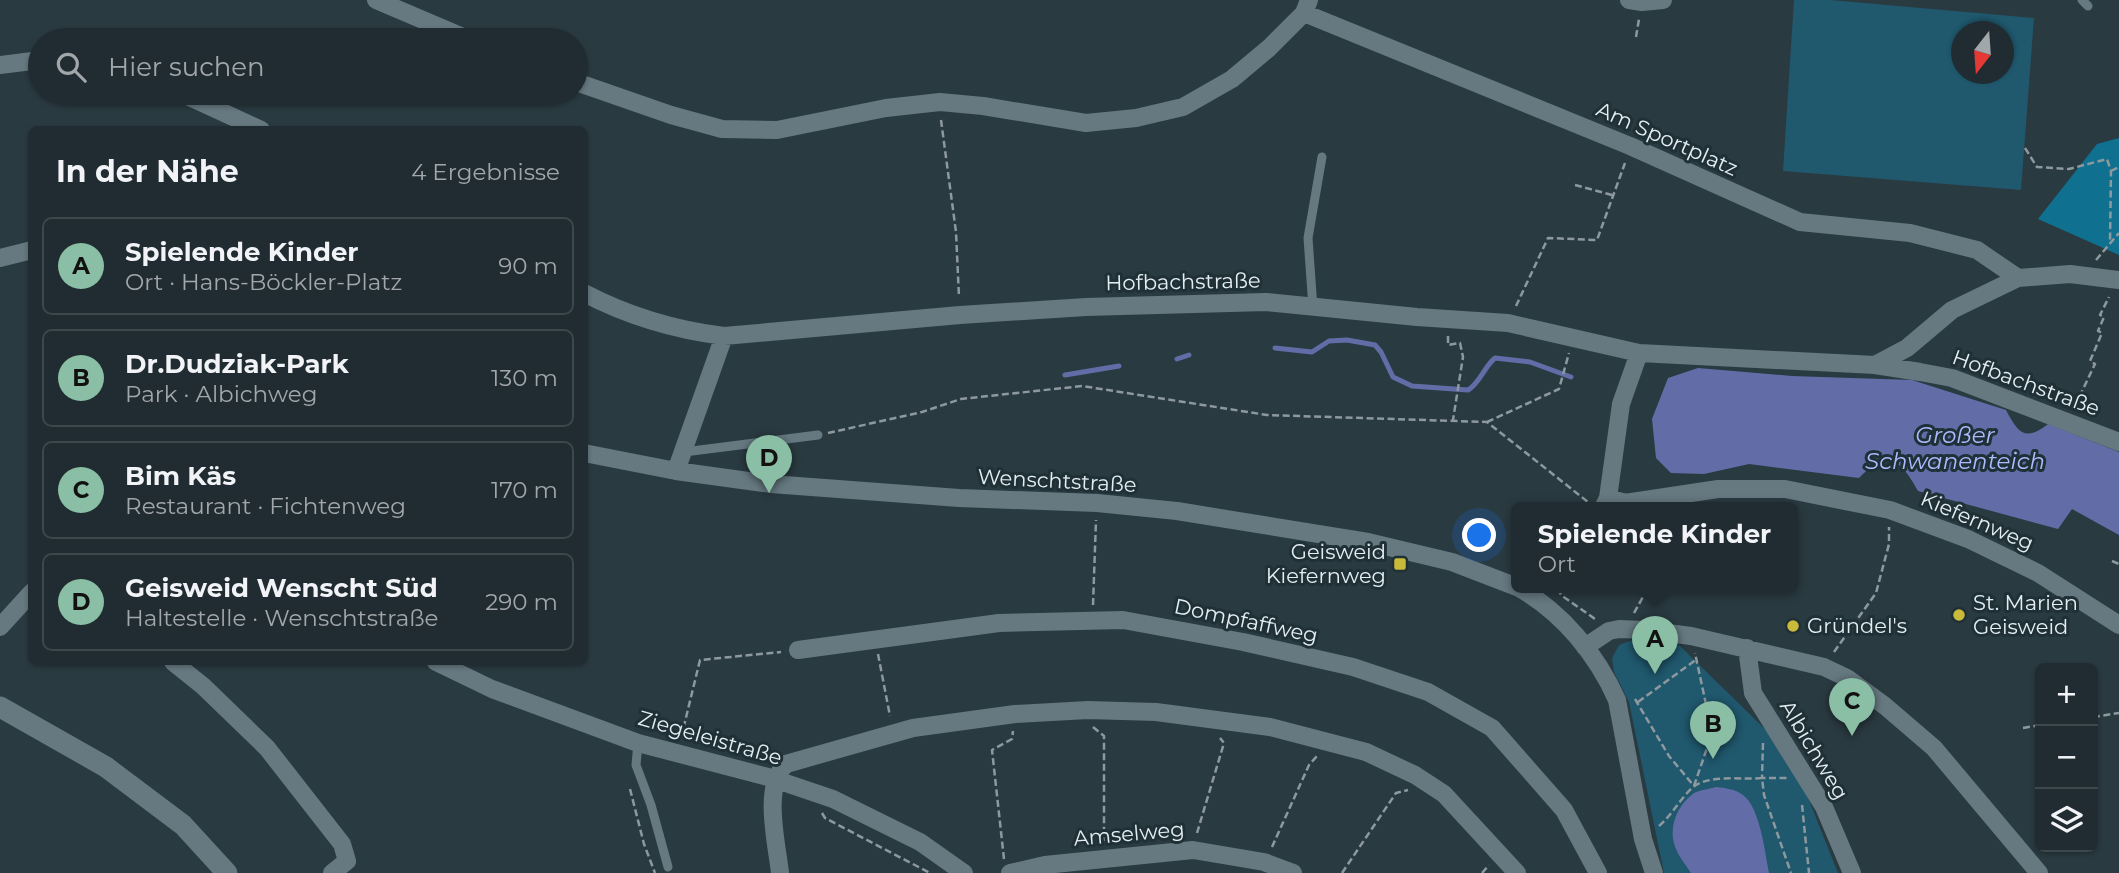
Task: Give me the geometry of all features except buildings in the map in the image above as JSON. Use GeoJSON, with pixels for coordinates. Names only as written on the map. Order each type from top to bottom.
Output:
{"type":"FeatureCollection","features":[{"type":"Feature","properties":{"kind":"street"},"geometry":{"type":"LineString","coordinates":[[376,0],[442,28]]}},
{"type":"Feature","properties":{"kind":"street"},"geometry":{"type":"LineString","coordinates":[[1629,0],[1663,0]]}},
{"type":"Feature","properties":{"kind":"street"},"geometry":{"type":"LineString","coordinates":[[588,86],[671,115],[722,129],[777,130],[886,108],[940,102],[984,106],[1086,123],[1136,118],[1183,107],[1232,79],[1269,48],[1306,6]]}},
{"type":"Feature","properties":{"kind":"street","name":"Am Sportplatz"},"geometry":{"type":"LineString","coordinates":[[1306,6],[1800,222],[1910,233],[1977,250],[2018,278]]}},
{"type":"Feature","properties":{"kind":"street"},"geometry":{"type":"LineString","coordinates":[[0,65],[28,62]]}},
{"type":"Feature","properties":{"kind":"street"},"geometry":{"type":"LineString","coordinates":[[207,105],[252,126]]}},
{"type":"Feature","properties":{"kind":"street"},"geometry":{"type":"LineString","coordinates":[[0,258],[28,251]]}},
{"type":"Feature","properties":{"kind":"street","name":"Hofbachstraße"},"geometry":{"type":"LineString","coordinates":[[1875,365],[1907,348],[1952,310],[2018,278],[2070,274],[2118,280]]}},
{"type":"Feature","properties":{"kind":"street","name":"Hofbachstraße"},"geometry":{"type":"LineString","coordinates":[[588,295],[657,324],[724,336],[1086,307],[1266,302],[1508,323],[1639,353],[1875,365],[1952,378],[2119,442]]}},
{"type":"Feature","properties":{"kind":"street"},"geometry":{"type":"LineString","coordinates":[[676,471],[724,336]]}},
{"type":"Feature","properties":{"kind":"street"},"geometry":{"type":"LineString","coordinates":[[1602,502],[1621,404],[1639,353]]}},
{"type":"Feature","properties":{"kind":"street","name":"Wenschtstraße"},"geometry":{"type":"LineString","coordinates":[[588,455],[676,471],[771,484],[959,498],[1097,503],[1177,511],[1368,542],[1452,562],[1511,585]]}},
{"type":"Feature","properties":{"kind":"street","name":"Kiefernweg"},"geometry":{"type":"LineString","coordinates":[[1632,502],[1718,489],[1785,489],[1890,510],[1968,539],[2038,573],[2119,625]]}},
{"type":"Feature","properties":{"kind":"street","name":"Wenschtstraße"},"geometry":{"type":"LineString","coordinates":[[1527,593],[1552,611],[1585,647],[1606,677],[1617,700],[1643,839],[1654,873]]}},
{"type":"Feature","properties":{"kind":"street"},"geometry":{"type":"LineString","coordinates":[[0,627],[28,596]]}},
{"type":"Feature","properties":{"kind":"street","name":"Dompfaffweg"},"geometry":{"type":"LineString","coordinates":[[798,650],[999,623],[1123,620],[1242,642],[1353,667],[1428,692],[1492,728],[1564,810],[1598,873]]}},
{"type":"Feature","properties":{"kind":"street"},"geometry":{"type":"LineString","coordinates":[[1585,647],[1609,631],[1619,629],[1691,636],[1784,656],[1824,667],[1847,678],[1934,748],[2039,873]]}},
{"type":"Feature","properties":{"kind":"street","name":"Albichweg"},"geometry":{"type":"LineString","coordinates":[[1747,648],[1753,693],[1824,807],[1852,873]]}},
{"type":"Feature","properties":{"kind":"street"},"geometry":{"type":"LineString","coordinates":[[177,665],[204,685],[267,748],[342,844],[346,861],[332,873]]}},
{"type":"Feature","properties":{"kind":"street","name":"Ziegeleistraße"},"geometry":{"type":"LineString","coordinates":[[442,665],[492,689],[638,743],[775,779],[833,799],[920,842],[964,873]]}},
{"type":"Feature","properties":{"kind":"street"},"geometry":{"type":"LineString","coordinates":[[0,707],[106,767],[183,824],[227,873]]}},
{"type":"Feature","properties":{"kind":"street"},"geometry":{"type":"LineString","coordinates":[[780,873],[772,797],[775,779],[786,764],[913,728],[1015,714],[1088,710],[1156,712],[1270,727],[1366,752],[1415,775],[1444,794],[1517,873]]}},
{"type":"Feature","properties":{"kind":"street","name":"Amselweg"},"geometry":{"type":"LineString","coordinates":[[1007,866],[1045,865],[1193,850],[1265,862],[1293,873]]}},
{"type":"Feature","properties":{"kind":"lane"},"geometry":{"type":"LineString","coordinates":[[1313,308],[1308,238],[1322,157]]}},
{"type":"Feature","properties":{"kind":"lane"},"geometry":{"type":"LineString","coordinates":[[684,452],[818,435]]}},
{"type":"Feature","properties":{"kind":"lane"},"geometry":{"type":"LineString","coordinates":[[638,743],[636,765],[651,805],[668,867]]}},
{"type":"Feature","properties":{"kind":"path"},"geometry":{"type":"LineString","coordinates":[[941,125],[956,232],[959,302]]}},
{"type":"Feature","properties":{"kind":"path"},"geometry":{"type":"LineString","coordinates":[[2025,148],[2037,167],[2069,169],[2107,159],[2111,170],[2110,243],[2119,233]]}},
{"type":"Feature","properties":{"kind":"path"},"geometry":{"type":"LineString","coordinates":[[1508,323],[1548,238],[1597,240],[1625,163]]}},
{"type":"Feature","properties":{"kind":"path"},"geometry":{"type":"LineString","coordinates":[[2111,170],[2119,167]]}},
{"type":"Feature","properties":{"kind":"path"},"geometry":{"type":"LineString","coordinates":[[1575,185],[1612,195]]}},
{"type":"Feature","properties":{"kind":"path"},"geometry":{"type":"LineString","coordinates":[[2067,422],[2095,364],[2090,361],[2102,333],[2098,331],[2104,317],[2100,314],[2118,280]]}},
{"type":"Feature","properties":{"kind":"path"},"geometry":{"type":"LineString","coordinates":[[1448,345],[1460,343],[1464,357],[1453,421]]}},
{"type":"Feature","properties":{"kind":"path"},"geometry":{"type":"LineString","coordinates":[[818,435],[922,412],[961,399],[1082,386],[1267,415],[1488,422],[1559,389],[1564,370]]}},
{"type":"Feature","properties":{"kind":"path"},"geometry":{"type":"LineString","coordinates":[[1488,422],[1599,502]]}},
{"type":"Feature","properties":{"kind":"path"},"geometry":{"type":"LineString","coordinates":[[1092,622],[1097,503]]}},
{"type":"Feature","properties":{"kind":"path"},"geometry":{"type":"LineString","coordinates":[[1824,667],[1876,593],[1889,544],[1890,510]]}},
{"type":"Feature","properties":{"kind":"path"},"geometry":{"type":"LineString","coordinates":[[2112,561],[2119,564]]}},
{"type":"Feature","properties":{"kind":"path"},"geometry":{"type":"LineString","coordinates":[[1631,619],[1645,593]]}},
{"type":"Feature","properties":{"kind":"path"},"geometry":{"type":"LineString","coordinates":[[1663,822],[1694,786],[1706,751],[1710,723],[1691,636]]}},
{"type":"Feature","properties":{"kind":"path"},"geometry":{"type":"LineString","coordinates":[[875,639],[894,733]]}},
{"type":"Feature","properties":{"kind":"path"},"geometry":{"type":"LineString","coordinates":[[677,754],[699,660],[798,650]]}},
{"type":"Feature","properties":{"kind":"path"},"geometry":{"type":"LineString","coordinates":[[1638,702],[1697,659]]}},
{"type":"Feature","properties":{"kind":"path"},"geometry":{"type":"LineString","coordinates":[[1629,694],[1638,702],[1669,756],[1694,786]]}},
{"type":"Feature","properties":{"kind":"path"},"geometry":{"type":"LineString","coordinates":[[2098,716],[2119,713]]}},
{"type":"Feature","properties":{"kind":"path"},"geometry":{"type":"LineString","coordinates":[[1007,866],[992,750],[1012,739],[1015,714]]}},
{"type":"Feature","properties":{"kind":"path"},"geometry":{"type":"LineString","coordinates":[[1091,726],[1104,736],[1104,859]]}},
{"type":"Feature","properties":{"kind":"path"},"geometry":{"type":"LineString","coordinates":[[2023,728],[2035,726]]}},
{"type":"Feature","properties":{"kind":"path"},"geometry":{"type":"LineString","coordinates":[[1763,733],[1763,795],[1791,873]]}},
{"type":"Feature","properties":{"kind":"path"},"geometry":{"type":"LineString","coordinates":[[1193,850],[1224,743],[1216,734]]}},
{"type":"Feature","properties":{"kind":"path"},"geometry":{"type":"LineString","coordinates":[[1265,862],[1309,765],[1317,755]]}},
{"type":"Feature","properties":{"kind":"path"},"geometry":{"type":"LineString","coordinates":[[1694,786],[1723,778],[1787,778]]}},
{"type":"Feature","properties":{"kind":"path"},"geometry":{"type":"LineString","coordinates":[[628,781],[644,844],[655,873]]}},
{"type":"Feature","properties":{"kind":"path"},"geometry":{"type":"LineString","coordinates":[[1342,873],[1396,793],[1402,791]]}},
{"type":"Feature","properties":{"kind":"path"},"geometry":{"type":"LineString","coordinates":[[811,792],[825,818],[930,873]]}},
{"type":"Feature","properties":{"kind":"path"},"geometry":{"type":"LineString","coordinates":[[1802,802],[1809,873]]}},
{"type":"Feature","properties":{"kind":"path"},"geometry":{"type":"LineString","coordinates":[[1482,873],[1490,864]]}},
{"type":"Feature","properties":{"kind":"shaded area"},"geometry":{"type":"Polygon","coordinates":[[[1794,0],[1830,0],[2034,18],[2021,190],[1783,171],[1794,0]]]}},
{"type":"Feature","properties":{"kind":"shaded area"},"geometry":{"type":"Polygon","coordinates":[[[2119,138],[2119,255],[2038,219],[2097,144],[2119,138]]]}},
{"type":"Feature","properties":{"kind":"shaded area"},"geometry":{"type":"Polygon","coordinates":[[[1640,637],[1679,645],[1769,733],[1803,785],[1838,873],[1664,873],[1629,702],[1614,672],[1612,658],[1619,645],[1640,637]]]}},
{"type":"Feature","properties":{"kind":"water","name":"Großer Schwanenteich"},"geometry":{"type":"Polygon","coordinates":[[[1698,368],[1792,376],[1912,380],[2006,410],[2018,429],[2028,434],[2048,424],[2119,452],[2119,535],[2072,509],[2058,529],[1918,491],[1900,465],[1886,461],[1878,463],[1859,478],[1749,464],[1704,474],[1671,473],[1656,458],[1652,419],[1668,378],[1698,368]]]}},
{"type":"Feature","properties":{"kind":"water"},"geometry":{"type":"Polygon","coordinates":[[[1716,787],[1737,791],[1754,809],[1769,873],[1691,873],[1681,858],[1673,841],[1673,826],[1678,811],[1694,793],[1716,787]]]}},
{"type":"Feature","properties":{"kind":"waterway"},"geometry":{"type":"LineString","coordinates":[[1275,348],[1312,352],[1329,341],[1347,340],[1375,345],[1393,377],[1412,386],[1468,390],[1495,358],[1530,362],[1571,377]]}},
{"type":"Feature","properties":{"kind":"waterway"},"geometry":{"type":"LineString","coordinates":[[1177,359],[1189,355]]}},
{"type":"Feature","properties":{"kind":"waterway"},"geometry":{"type":"LineString","coordinates":[[1065,375],[1119,366]]}},
{"type":"Feature","properties":{"kind":"place","name":"Geisweid Wenscht Süd"},"geometry":{"type":"Point","coordinates":[769,493]}},
{"type":"Feature","properties":{"kind":"place","name":"Geisweid Kiefernweg"},"geometry":{"type":"Point","coordinates":[1400,564]}},
{"type":"Feature","properties":{"kind":"place","name":"St. Marien Geisweid"},"geometry":{"type":"Point","coordinates":[1959,615]}},
{"type":"Feature","properties":{"kind":"place","name":"Gründel's"},"geometry":{"type":"Point","coordinates":[1793,626]}},
{"type":"Feature","properties":{"kind":"place","name":"Spielende Kinder"},"geometry":{"type":"Point","coordinates":[1655,674]}},
{"type":"Feature","properties":{"kind":"place","name":"Bim Käs"},"geometry":{"type":"Point","coordinates":[1852,736]}},
{"type":"Feature","properties":{"kind":"place","name":"Dr.Dudziak-Park"},"geometry":{"type":"Point","coordinates":[1713,759]}}]}
